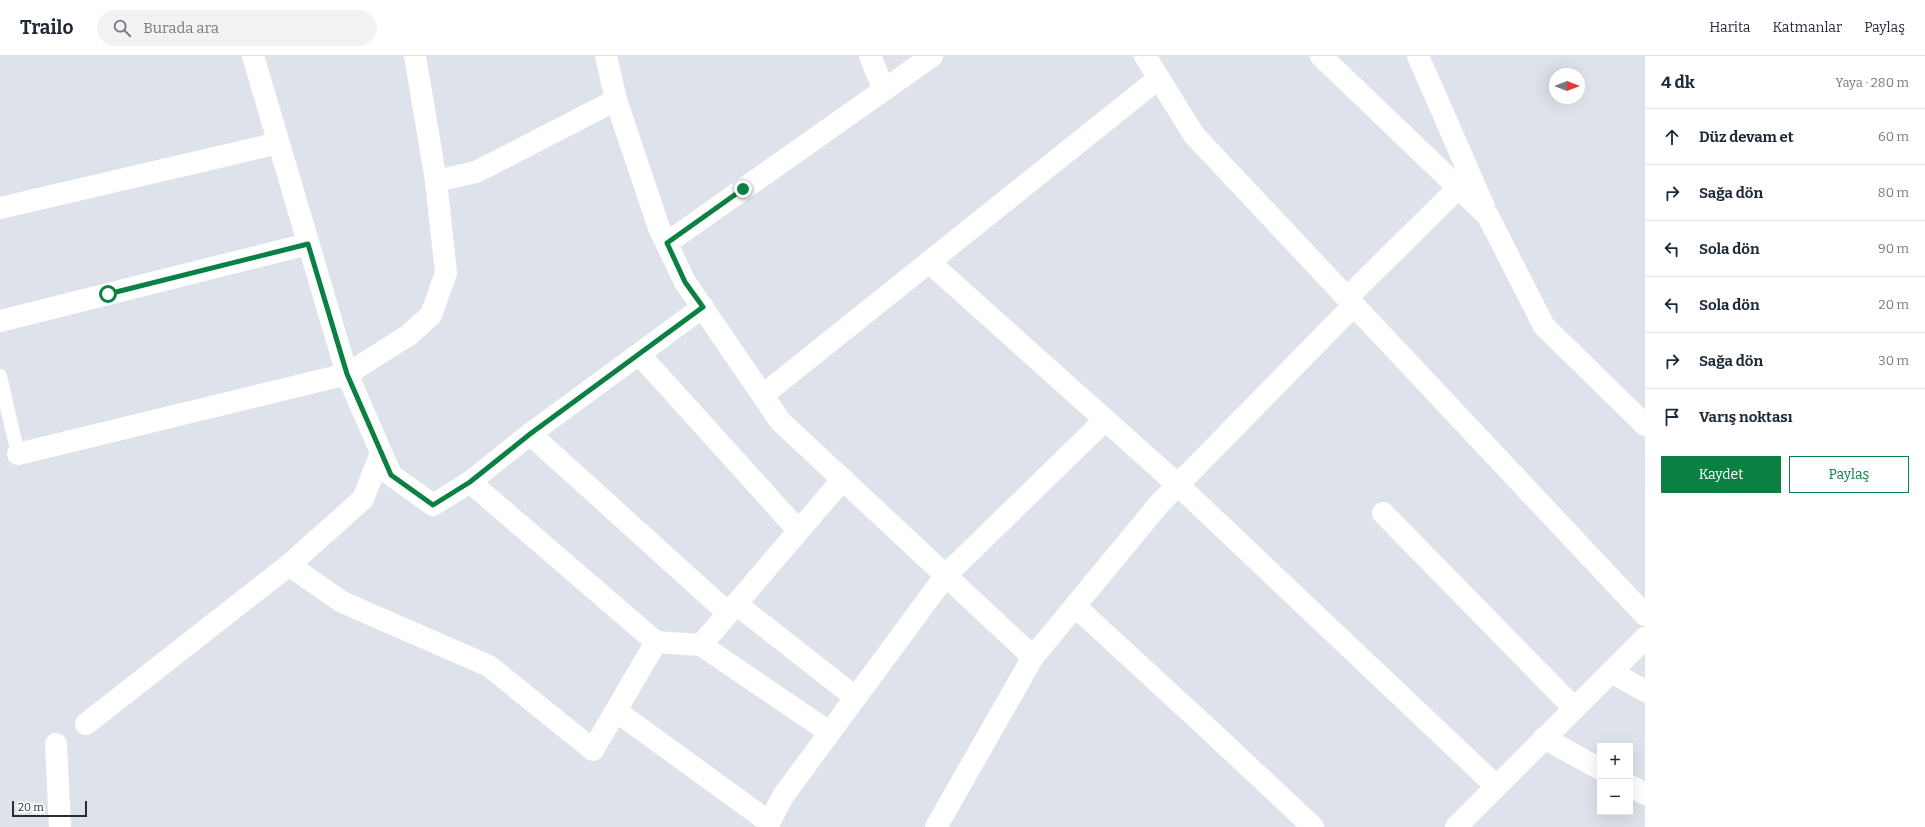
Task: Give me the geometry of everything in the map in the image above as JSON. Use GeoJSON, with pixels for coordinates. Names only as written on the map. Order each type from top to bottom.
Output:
{"type":"FeatureCollection","features":[{"type":"Feature","properties":{"kind":"street"},"geometry":{"type":"LineString","coordinates":[[253,56],[347,374],[391,475],[433,505],[470,482],[530,434],[703,307]]}},
{"type":"Feature","properties":{"kind":"street"},"geometry":{"type":"LineString","coordinates":[[18,454],[347,374],[409,335],[430,315],[446,273],[436,181],[414,56]]}},
{"type":"Feature","properties":{"kind":"street"},"geometry":{"type":"LineString","coordinates":[[606,56],[616,100],[659,228],[685,282],[780,421],[1034,657]]}},
{"type":"Feature","properties":{"kind":"street"},"geometry":{"type":"LineString","coordinates":[[870,56],[884,90]]}},
{"type":"Feature","properties":{"kind":"street"},"geometry":{"type":"LineString","coordinates":[[667,243],[932,56]]}},
{"type":"Feature","properties":{"kind":"street"},"geometry":{"type":"LineString","coordinates":[[1145,56],[1194,135],[1645,615]]}},
{"type":"Feature","properties":{"kind":"street"},"geometry":{"type":"LineString","coordinates":[[1321,56],[1488,216]]}},
{"type":"Feature","properties":{"kind":"street"},"geometry":{"type":"LineString","coordinates":[[1418,56],[1488,216],[1544,326],[1645,425]]}},
{"type":"Feature","properties":{"kind":"street"},"geometry":{"type":"LineString","coordinates":[[763,395],[1158,78]]}},
{"type":"Feature","properties":{"kind":"street"},"geometry":{"type":"LineString","coordinates":[[436,181],[476,172],[616,100]]}},
{"type":"Feature","properties":{"kind":"street"},"geometry":{"type":"LineString","coordinates":[[0,208],[279,143]]}},
{"type":"Feature","properties":{"kind":"street"},"geometry":{"type":"LineString","coordinates":[[936,827],[1034,657],[1075,606],[1160,503],[1178,486],[1458,188]]}},
{"type":"Feature","properties":{"kind":"street"},"geometry":{"type":"LineString","coordinates":[[0,321],[308,244]]}},
{"type":"Feature","properties":{"kind":"street"},"geometry":{"type":"LineString","coordinates":[[929,262],[1178,486],[1496,786]]}},
{"type":"Feature","properties":{"kind":"street"},"geometry":{"type":"LineString","coordinates":[[639,354],[798,530]]}},
{"type":"Feature","properties":{"kind":"street"},"geometry":{"type":"LineString","coordinates":[[616,711],[768,824],[782,796],[946,574],[1105,420]]}},
{"type":"Feature","properties":{"kind":"street"},"geometry":{"type":"LineString","coordinates":[[530,434],[732,608],[855,697]]}},
{"type":"Feature","properties":{"kind":"street"},"geometry":{"type":"LineString","coordinates":[[86,724],[289,565],[363,499],[381,453]]}},
{"type":"Feature","properties":{"kind":"street"},"geometry":{"type":"LineString","coordinates":[[701,645],[843,478]]}},
{"type":"Feature","properties":{"kind":"street"},"geometry":{"type":"LineString","coordinates":[[470,482],[656,642],[701,645],[829,732]]}},
{"type":"Feature","properties":{"kind":"street"},"geometry":{"type":"LineString","coordinates":[[1383,513],[1574,708]]}},
{"type":"Feature","properties":{"kind":"street"},"geometry":{"type":"LineString","coordinates":[[289,565],[342,602],[488,666],[593,750],[656,642]]}},
{"type":"Feature","properties":{"kind":"street"},"geometry":{"type":"LineString","coordinates":[[1075,606],[1313,827]]}},
{"type":"Feature","properties":{"kind":"street"},"geometry":{"type":"LineString","coordinates":[[1456,827],[1645,638]]}},
{"type":"Feature","properties":{"kind":"street"},"geometry":{"type":"LineString","coordinates":[[1611,672],[1645,691]]}},
{"type":"Feature","properties":{"kind":"street"},"geometry":{"type":"LineString","coordinates":[[1544,738],[1597,767]]}},
{"type":"Feature","properties":{"kind":"street"},"geometry":{"type":"LineString","coordinates":[[56,744],[60,827]]}},
{"type":"Feature","properties":{"kind":"street"},"geometry":{"type":"LineString","coordinates":[[1633,788],[1645,794]]}},
{"type":"Feature","properties":{"kind":"lane"},"geometry":{"type":"LineString","coordinates":[[0,376],[18,454]]}},
{"type":"Feature","properties":{"kind":"route"},"geometry":{"type":"LineString","coordinates":[[108,294],[308,244],[347,374],[391,475],[433,505],[470,482],[530,434],[703,307],[685,282],[667,243],[743,189]]}}]}
